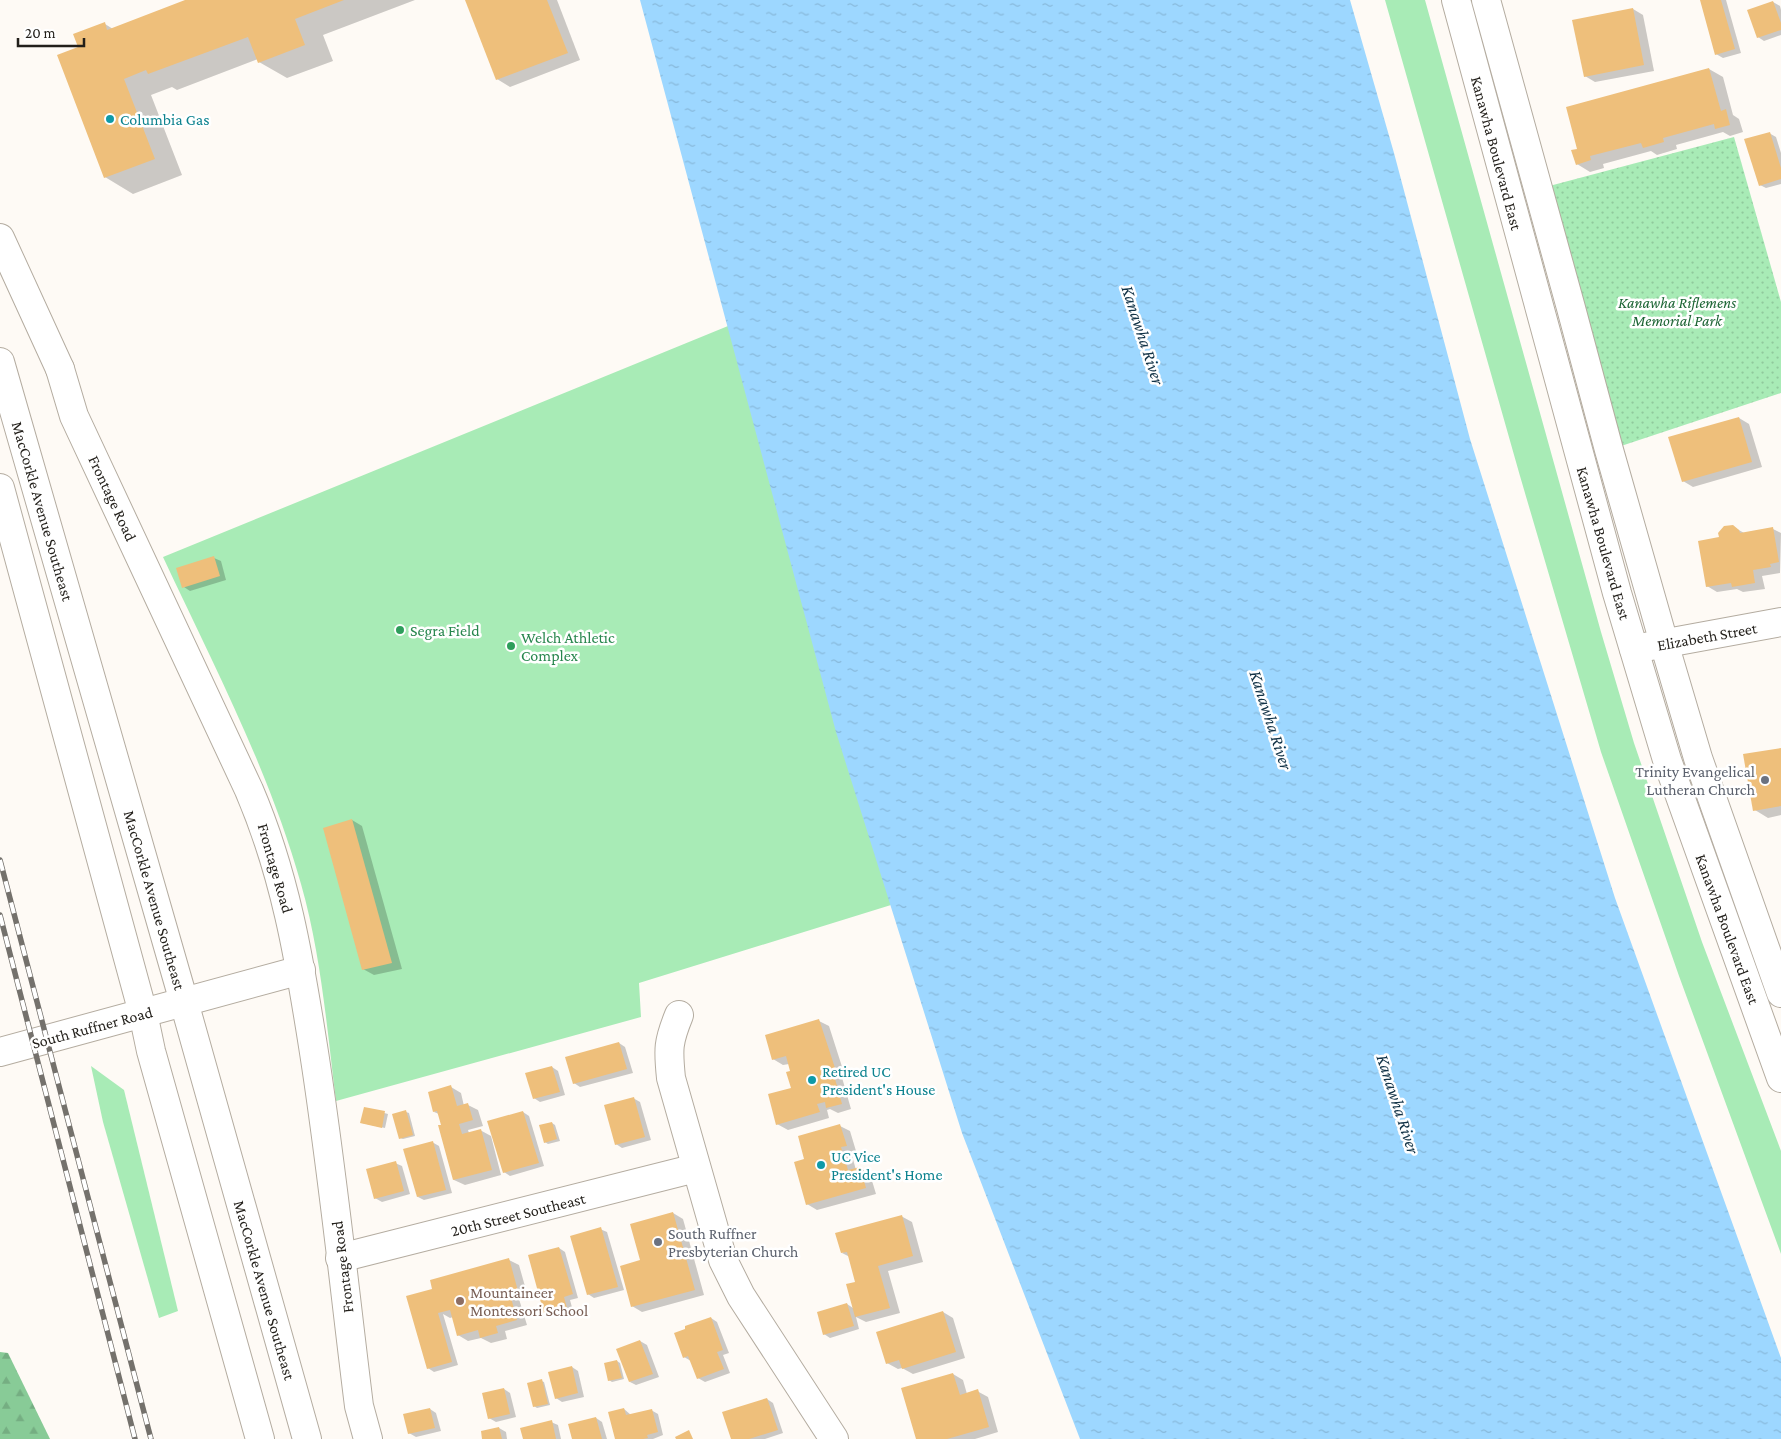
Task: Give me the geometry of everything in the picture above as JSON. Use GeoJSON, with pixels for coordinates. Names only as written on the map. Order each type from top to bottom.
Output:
{"type":"FeatureCollection","features":[{"type":"Feature","properties":{"kind":"main road","name":"Kanawha Boulevard East"},"geometry":{"type":"LineString","coordinates":[[1456,0],[1557,376],[1667,760],[1781,1078]]}},
{"type":"Feature","properties":{"kind":"main road","name":"Kanawha Boulevard East"},"geometry":{"type":"LineString","coordinates":[[1486,0],[1664,644],[1698,758],[1781,993]]}},
{"type":"Feature","properties":{"kind":"main road","name":"Frontage Road"},"geometry":{"type":"LineString","coordinates":[[0,238],[60,369],[74,416],[262,819],[276,860],[289,908],[301,970],[323,1112],[359,1406],[368,1439]]}},
{"type":"Feature","properties":{"kind":"main road","name":"MacCorkle Avenue Southeast"},"geometry":{"type":"LineString","coordinates":[[0,362],[184,1002],[307,1439]]}},
{"type":"Feature","properties":{"kind":"main road"},"geometry":{"type":"LineString","coordinates":[[0,488],[151,1051],[260,1439]]}},
{"type":"Feature","properties":{"kind":"main road","name":"Elizabeth Street"},"geometry":{"type":"LineString","coordinates":[[1634,649],[1781,622]]}},
{"type":"Feature","properties":{"kind":"main road","name":"South Ruffner Road"},"geometry":{"type":"LineString","coordinates":[[0,1052],[301,970]]}},
{"type":"Feature","properties":{"kind":"main road"},"geometry":{"type":"LineString","coordinates":[[679,1015],[671,1034],[668,1050],[671,1078],[723,1260],[741,1296],[834,1439]]}},
{"type":"Feature","properties":{"kind":"main road","name":"20th Street Southeast"},"geometry":{"type":"LineString","coordinates":[[340,1258],[696,1168]]}},
{"type":"Feature","properties":{"kind":"main road","name":"Frontage Road"},"geometry":{"type":"LineString","coordinates":[[355,1439],[359,1406]]}},
{"type":"Feature","properties":{"kind":"green space"},"geometry":{"type":"Polygon","coordinates":[[[1385,0],[1425,0],[1601,632],[1634,743],[1702,942],[1781,1151],[1781,1254],[1679,976],[1601,752],[1520,476],[1385,0]]]}},
{"type":"Feature","properties":{"kind":"green space","name":"Kanawha Riflemens Memorial Park"},"geometry":{"type":"Polygon","coordinates":[[[1734,137],[1781,302],[1781,393],[1609,450],[1538,189],[1734,137]]]}},
{"type":"Feature","properties":{"kind":"green space","name":"Welch Athletic Complex"},"geometry":{"type":"Polygon","coordinates":[[[728,326],[891,905],[639,983],[641,1017],[336,1101],[323,992],[314,937],[288,842],[239,718],[163,557],[728,326]]]}},
{"type":"Feature","properties":{"kind":"green space"},"geometry":{"type":"Polygon","coordinates":[[[91,1066],[124,1090],[178,1311],[159,1318],[103,1122],[91,1066]]]}},
{"type":"Feature","properties":{"kind":"green space"},"geometry":{"type":"Polygon","coordinates":[[[0,1352],[8,1353],[50,1439],[0,1439],[0,1352]]]}},
{"type":"Feature","properties":{"kind":"water","name":"Kanawha River"},"geometry":{"type":"Polygon","coordinates":[[[640,0],[1350,0],[1394,153],[1470,439],[1615,898],[1781,1358],[1781,1439],[1080,1439],[962,1133],[836,732],[640,0]]]}},
{"type":"Feature","properties":{"kind":"building","name":"Columbia Gas"},"geometry":{"type":"Polygon","coordinates":[[[185,0],[344,0],[295,19],[305,45],[258,63],[248,37],[148,74],[146,70],[124,79],[155,159],[104,178],[57,55],[78,47],[73,34],[105,22],[107,30],[185,0]]]}},
{"type":"Feature","properties":{"kind":"building"},"geometry":{"type":"Polygon","coordinates":[[[465,0],[547,0],[568,53],[496,80],[465,0]]]}},
{"type":"Feature","properties":{"kind":"building"},"geometry":{"type":"Polygon","coordinates":[[[1700,0],[1721,0],[1735,49],[1715,55],[1700,0]]]}},
{"type":"Feature","properties":{"kind":"building"},"geometry":{"type":"Polygon","coordinates":[[[1773,1],[1781,23],[1781,30],[1757,38],[1747,10],[1773,1]]]}},
{"type":"Feature","properties":{"kind":"building"},"geometry":{"type":"Polygon","coordinates":[[[1633,8],[1644,65],[1584,77],[1572,20],[1633,8]]]}},
{"type":"Feature","properties":{"kind":"building"},"geometry":{"type":"Polygon","coordinates":[[[1709,68],[1721,111],[1726,109],[1730,125],[1715,129],[1714,124],[1663,138],[1664,142],[1643,148],[1641,143],[1590,156],[1591,160],[1576,165],[1571,150],[1577,149],[1566,107],[1709,68]]]}},
{"type":"Feature","properties":{"kind":"building"},"geometry":{"type":"Polygon","coordinates":[[[1770,132],[1781,168],[1781,179],[1759,186],[1744,139],[1770,132]]]}},
{"type":"Feature","properties":{"kind":"building"},"geometry":{"type":"Polygon","coordinates":[[[1739,417],[1752,462],[1682,482],[1668,437],[1739,417]]]}},
{"type":"Feature","properties":{"kind":"building"},"geometry":{"type":"Polygon","coordinates":[[[1733,525],[1740,533],[1773,527],[1779,562],[1770,564],[1771,567],[1753,570],[1755,583],[1732,587],[1731,583],[1706,587],[1698,541],[1719,537],[1718,533],[1724,526],[1733,525]]]}},
{"type":"Feature","properties":{"kind":"building"},"geometry":{"type":"Polygon","coordinates":[[[214,556],[220,576],[182,588],[176,568],[214,556]]]}},
{"type":"Feature","properties":{"kind":"building","name":"Trinity Evangelical Lutheran Church"},"geometry":{"type":"Polygon","coordinates":[[[1781,748],[1781,806],[1753,811],[1743,754],[1781,748]]]}},
{"type":"Feature","properties":{"kind":"building"},"geometry":{"type":"Polygon","coordinates":[[[352,819],[392,963],[362,970],[323,828],[352,819]]]}},
{"type":"Feature","properties":{"kind":"building","name":"Retired UC President's House"},"geometry":{"type":"Polygon","coordinates":[[[819,1019],[835,1068],[832,1068],[842,1104],[826,1108],[825,1102],[817,1104],[820,1112],[776,1125],[768,1094],[791,1088],[786,1072],[790,1071],[786,1056],[772,1060],[765,1035],[819,1019]]]}},
{"type":"Feature","properties":{"kind":"building"},"geometry":{"type":"Polygon","coordinates":[[[619,1042],[627,1069],[573,1084],[565,1057],[619,1042]]]}},
{"type":"Feature","properties":{"kind":"building"},"geometry":{"type":"Polygon","coordinates":[[[552,1066],[560,1092],[533,1099],[525,1073],[552,1066]]]}},
{"type":"Feature","properties":{"kind":"building"},"geometry":{"type":"Polygon","coordinates":[[[451,1085],[457,1106],[468,1103],[473,1120],[459,1124],[462,1134],[481,1129],[492,1170],[453,1180],[438,1125],[441,1125],[437,1111],[433,1112],[428,1092],[451,1085]]]}},
{"type":"Feature","properties":{"kind":"building"},"geometry":{"type":"Polygon","coordinates":[[[634,1097],[645,1137],[615,1145],[604,1105],[634,1097]]]}},
{"type":"Feature","properties":{"kind":"building"},"geometry":{"type":"Polygon","coordinates":[[[364,1107],[385,1111],[382,1128],[360,1123],[364,1107]]]}},
{"type":"Feature","properties":{"kind":"building"},"geometry":{"type":"Polygon","coordinates":[[[406,1110],[413,1135],[399,1139],[392,1114],[406,1110]]]}},
{"type":"Feature","properties":{"kind":"building"},"geometry":{"type":"Polygon","coordinates":[[[523,1111],[539,1163],[503,1173],[487,1121],[523,1111]]]}},
{"type":"Feature","properties":{"kind":"building"},"geometry":{"type":"Polygon","coordinates":[[[552,1122],[557,1139],[544,1143],[539,1125],[552,1122]]]}},
{"type":"Feature","properties":{"kind":"building","name":"UC Vice President's Home"},"geometry":{"type":"Polygon","coordinates":[[[840,1124],[847,1146],[841,1147],[848,1170],[860,1167],[866,1188],[806,1205],[794,1162],[804,1159],[798,1136],[840,1124]]]}},
{"type":"Feature","properties":{"kind":"building"},"geometry":{"type":"Polygon","coordinates":[[[433,1141],[446,1190],[417,1197],[403,1149],[433,1141]]]}},
{"type":"Feature","properties":{"kind":"building"},"geometry":{"type":"Polygon","coordinates":[[[396,1161],[404,1191],[374,1199],[366,1169],[396,1161]]]}},
{"type":"Feature","properties":{"kind":"building","name":"South Ruffner Presbyterian Church"},"geometry":{"type":"Polygon","coordinates":[[[673,1212],[695,1290],[631,1307],[620,1266],[640,1260],[630,1224],[673,1212]]]}},
{"type":"Feature","properties":{"kind":"building"},"geometry":{"type":"Polygon","coordinates":[[[902,1215],[913,1256],[878,1266],[890,1308],[855,1317],[846,1284],[855,1282],[847,1252],[841,1253],[835,1233],[902,1215]]]}},
{"type":"Feature","properties":{"kind":"building"},"geometry":{"type":"Polygon","coordinates":[[[601,1227],[618,1287],[587,1295],[570,1236],[601,1227]]]}},
{"type":"Feature","properties":{"kind":"building"},"geometry":{"type":"Polygon","coordinates":[[[559,1247],[573,1294],[564,1297],[567,1308],[544,1314],[528,1255],[559,1247]]]}},
{"type":"Feature","properties":{"kind":"building"},"geometry":{"type":"Polygon","coordinates":[[[509,1258],[518,1291],[510,1294],[517,1320],[496,1326],[498,1333],[480,1338],[478,1330],[457,1336],[450,1310],[438,1313],[452,1362],[427,1369],[406,1296],[432,1289],[430,1280],[509,1258]]]}},
{"type":"Feature","properties":{"kind":"building"},"geometry":{"type":"Polygon","coordinates":[[[847,1303],[854,1326],[823,1335],[817,1312],[847,1303]]]}},
{"type":"Feature","properties":{"kind":"building"},"geometry":{"type":"Polygon","coordinates":[[[943,1311],[956,1352],[902,1369],[899,1360],[886,1364],[876,1332],[943,1311]]]}},
{"type":"Feature","properties":{"kind":"building"},"geometry":{"type":"Polygon","coordinates":[[[711,1317],[723,1350],[717,1352],[724,1369],[697,1379],[688,1356],[683,1358],[674,1333],[685,1329],[685,1326],[711,1317]]]}},
{"type":"Feature","properties":{"kind":"building"},"geometry":{"type":"Polygon","coordinates":[[[640,1340],[653,1374],[629,1382],[616,1349],[640,1340]]]}},
{"type":"Feature","properties":{"kind":"building"},"geometry":{"type":"Polygon","coordinates":[[[617,1360],[622,1378],[608,1381],[604,1363],[617,1360]]]}},
{"type":"Feature","properties":{"kind":"building"},"geometry":{"type":"Polygon","coordinates":[[[572,1366],[578,1393],[555,1399],[548,1372],[572,1366]]]}},
{"type":"Feature","properties":{"kind":"building"},"geometry":{"type":"Polygon","coordinates":[[[953,1373],[960,1395],[978,1389],[989,1427],[947,1439],[916,1439],[901,1388],[953,1373]]]}},
{"type":"Feature","properties":{"kind":"building"},"geometry":{"type":"Polygon","coordinates":[[[542,1379],[548,1404],[533,1407],[527,1383],[542,1379]]]}},
{"type":"Feature","properties":{"kind":"building"},"geometry":{"type":"Polygon","coordinates":[[[504,1388],[510,1414],[488,1419],[482,1393],[504,1388]]]}},
{"type":"Feature","properties":{"kind":"building"},"geometry":{"type":"Polygon","coordinates":[[[767,1398],[778,1430],[749,1439],[731,1439],[722,1412],[767,1398]]]}},
{"type":"Feature","properties":{"kind":"building"},"geometry":{"type":"Polygon","coordinates":[[[430,1408],[435,1428],[408,1434],[403,1414],[430,1408]]]}},
{"type":"Feature","properties":{"kind":"building"},"geometry":{"type":"Polygon","coordinates":[[[624,1408],[626,1415],[652,1409],[658,1432],[647,1435],[648,1438],[643,1439],[615,1439],[608,1412],[624,1408]]]}},
{"type":"Feature","properties":{"kind":"building"},"geometry":{"type":"Polygon","coordinates":[[[596,1417],[602,1439],[572,1439],[568,1424],[596,1417]]]}},
{"type":"Feature","properties":{"kind":"building"},"geometry":{"type":"Polygon","coordinates":[[[552,1420],[556,1439],[523,1439],[520,1428],[552,1420]]]}},
{"type":"Feature","properties":{"kind":"building"},"geometry":{"type":"Polygon","coordinates":[[[499,1427],[502,1439],[482,1439],[481,1431],[499,1427]]]}},
{"type":"Feature","properties":{"kind":"building"},"geometry":{"type":"Polygon","coordinates":[[[689,1430],[693,1439],[676,1439],[675,1437],[689,1430]]]}},
{"type":"Feature","properties":{"kind":"railway"},"geometry":{"type":"LineString","coordinates":[[0,860],[151,1439]]}},
{"type":"Feature","properties":{"kind":"railway"},"geometry":{"type":"LineString","coordinates":[[0,915],[135,1439]]}},
{"type":"Feature","properties":{"kind":"place","name":"Columbia Gas"},"geometry":{"type":"Point","coordinates":[110,119]}},
{"type":"Feature","properties":{"kind":"place","name":"Segra Field"},"geometry":{"type":"Point","coordinates":[400,630]}},
{"type":"Feature","properties":{"kind":"place","name":"Welch Athletic Complex"},"geometry":{"type":"Point","coordinates":[511,646]}},
{"type":"Feature","properties":{"kind":"place","name":"Trinity Evangelical Lutheran Church"},"geometry":{"type":"Point","coordinates":[1765,780]}},
{"type":"Feature","properties":{"kind":"place","name":"Retired UC President's House"},"geometry":{"type":"Point","coordinates":[812,1080]}},
{"type":"Feature","properties":{"kind":"place","name":"UC Vice President's Home"},"geometry":{"type":"Point","coordinates":[821,1165]}},
{"type":"Feature","properties":{"kind":"place","name":"South Ruffner Presbyterian Church"},"geometry":{"type":"Point","coordinates":[658,1242]}},
{"type":"Feature","properties":{"kind":"place","name":"Mountaineer Montessori School"},"geometry":{"type":"Point","coordinates":[460,1301]}}]}
